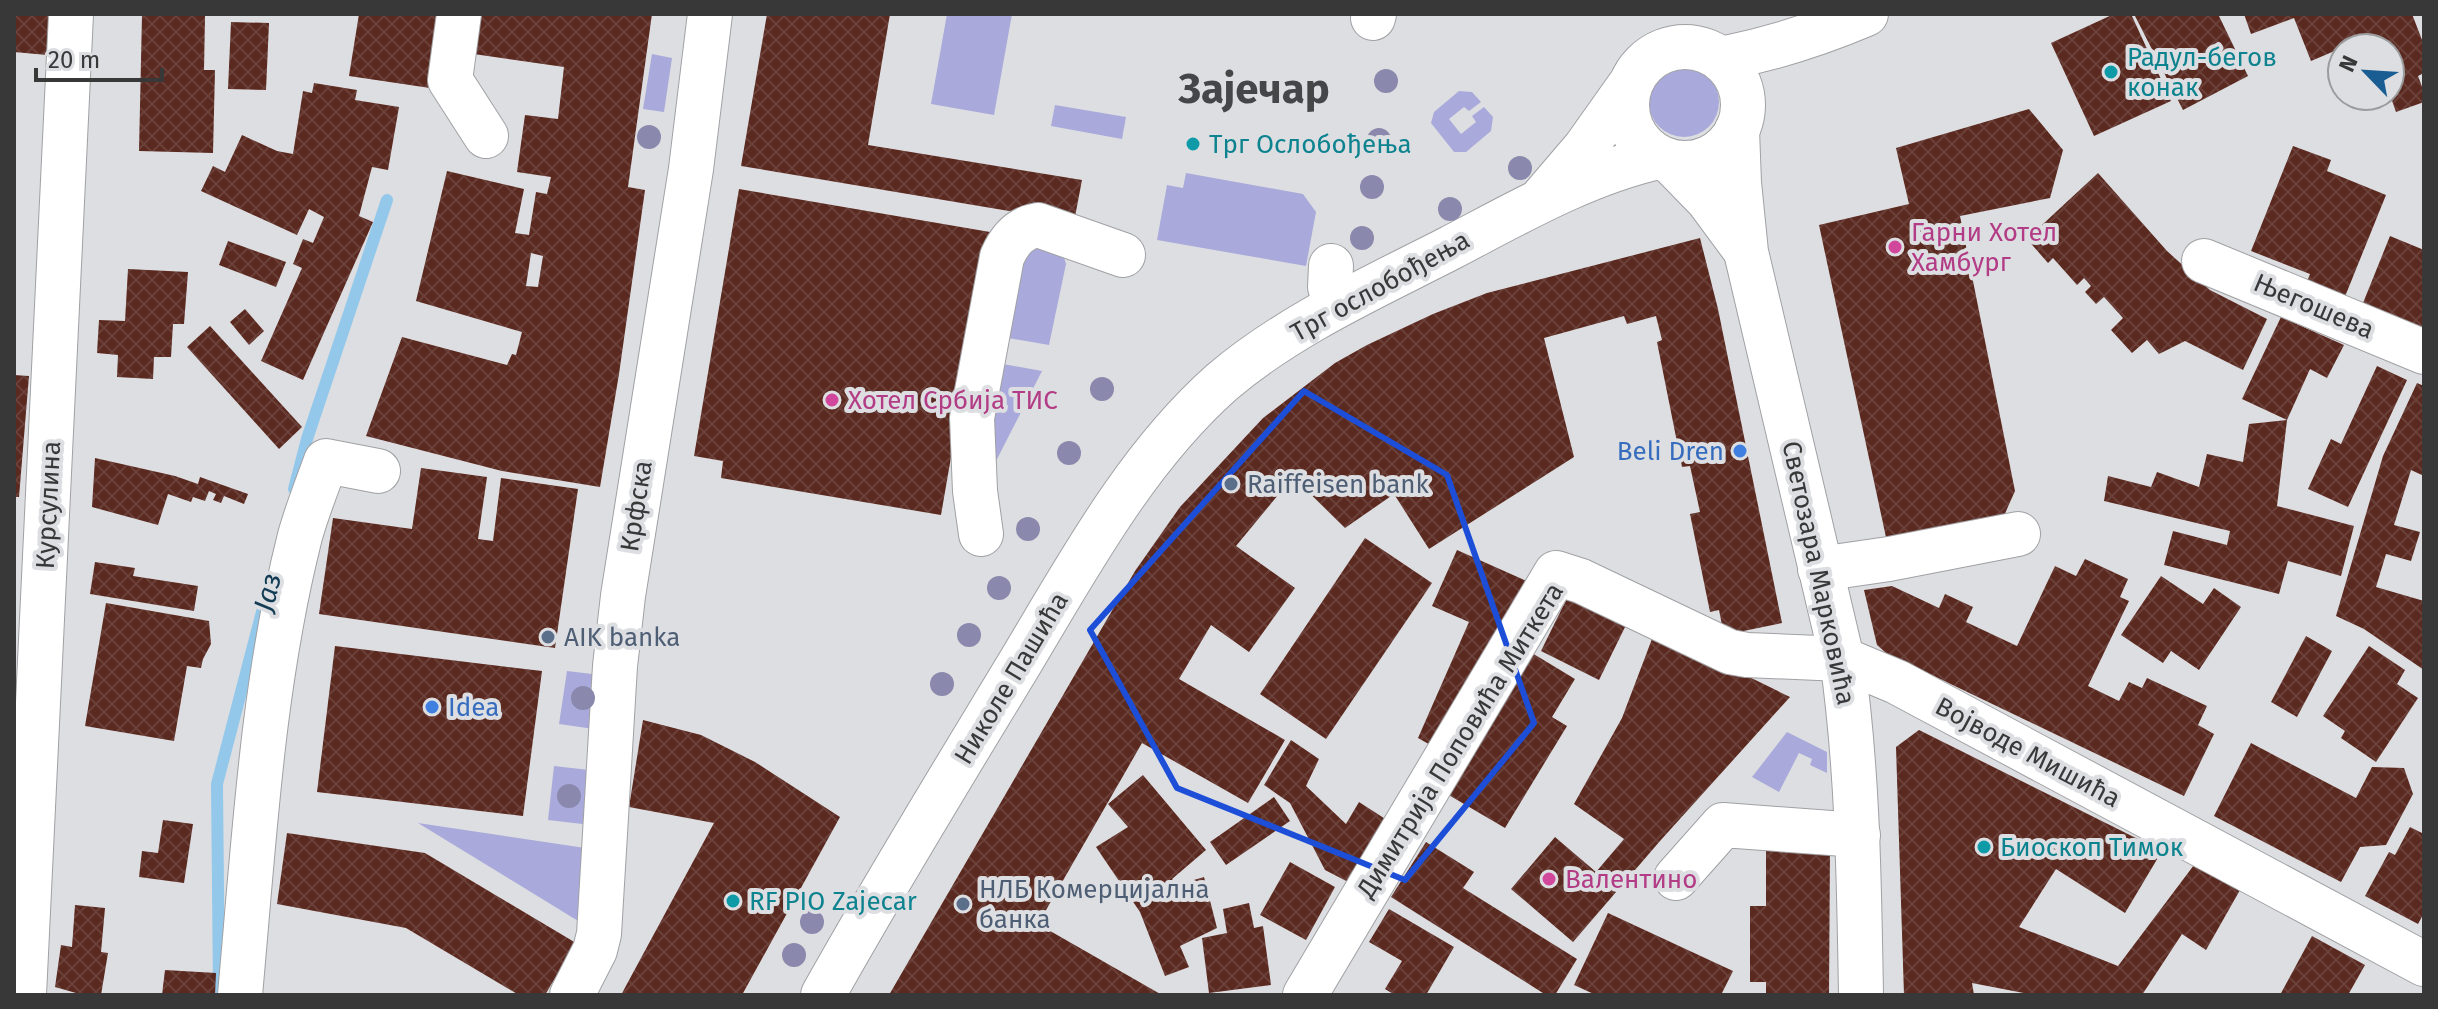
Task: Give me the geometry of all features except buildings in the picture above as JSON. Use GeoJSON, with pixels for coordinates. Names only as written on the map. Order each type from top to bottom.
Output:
{"type":"FeatureCollection","features":[{"type":"Feature","properties":{"kind":"street","name":"Курсулина"},"geometry":{"type":"LineString","coordinates":[[24,995],[71,14]]}},
{"type":"Feature","properties":{"kind":"street"},"geometry":{"type":"LineString","coordinates":[[459,14],[450,80],[486,136]]}},
{"type":"Feature","properties":{"kind":"street","name":"Крфска"},"geometry":{"type":"LineString","coordinates":[[572,995],[598,941],[615,666],[623,596],[691,169],[710,14]]}},
{"type":"Feature","properties":{"kind":"street","name":"Трг ослобођења"},"geometry":{"type":"LineString","coordinates":[[1539,201],[1585,148],[1637,74],[1668,14]]}},
{"type":"Feature","properties":{"kind":"street"},"geometry":{"type":"LineString","coordinates":[[1825,32],[1781,66],[1767,81],[1721,150],[1710,157],[1698,162],[1665,160],[1638,141],[1631,129],[1626,101],[1637,74],[1669,48],[1696,47],[1707,41],[1764,51],[1825,32],[1866,14]]}},
{"type":"Feature","properties":{"kind":"street"},"geometry":{"type":"LineString","coordinates":[[1707,41],[1730,68],[1741,92],[1740,124]]}},
{"type":"Feature","properties":{"kind":"street","name":"Светозара Марковића"},"geometry":{"type":"LineString","coordinates":[[1740,124],[1739,183],[1746,252],[1842,659],[1853,752],[1858,835],[1861,995]]}},
{"type":"Feature","properties":{"kind":"street","name":"Трг ослобођења"},"geometry":{"type":"LineString","coordinates":[[1225,380],[1271,347],[1333,286],[1630,164],[1665,160]]}},
{"type":"Feature","properties":{"kind":"street","name":"Светозара Марковића"},"geometry":{"type":"LineString","coordinates":[[1665,160],[1708,200],[1746,252]]}},
{"type":"Feature","properties":{"kind":"street"},"geometry":{"type":"LineString","coordinates":[[981,534],[975,491],[972,418],[1006,248],[1018,233],[1028,226],[1038,225],[1123,255]]}},
{"type":"Feature","properties":{"kind":"street","name":"Његошева"},"geometry":{"type":"LineString","coordinates":[[2204,261],[2424,352]]}},
{"type":"Feature","properties":{"kind":"street","name":"Николе Пашића"},"geometry":{"type":"LineString","coordinates":[[823,995],[870,910],[1083,558],[1164,442],[1225,380]]}},
{"type":"Feature","properties":{"kind":"street"},"geometry":{"type":"LineString","coordinates":[[240,995],[258,796],[281,622],[301,534],[326,461],[378,471]]}},
{"type":"Feature","properties":{"kind":"street"},"geometry":{"type":"LineString","coordinates":[[1820,569],[2018,534]]}},
{"type":"Feature","properties":{"kind":"street","name":"Димитрија Поповића Миткета"},"geometry":{"type":"LineString","coordinates":[[1305,995],[1556,573],[1581,581],[1730,652],[1842,659]]}},
{"type":"Feature","properties":{"kind":"street","name":"Војводе Мишића"},"geometry":{"type":"LineString","coordinates":[[1842,659],[1897,682],[2424,964]]}},
{"type":"Feature","properties":{"kind":"street"},"geometry":{"type":"LineString","coordinates":[[1676,878],[1723,825],[1858,835]]}},
{"type":"Feature","properties":{"kind":"highlighted area"},"geometry":{"type":"Polygon","coordinates":[[[1304,391],[1447,475],[1534,723],[1405,880],[1177,788],[1090,630],[1304,391]]]}},
{"type":"Feature","properties":{"kind":"shaded area"},"geometry":{"type":"Polygon","coordinates":[[[947,14],[1012,14],[994,115],[931,104],[947,14]]]}},
{"type":"Feature","properties":{"kind":"shaded area"},"geometry":{"type":"Polygon","coordinates":[[[652,54],[672,58],[664,112],[643,109],[652,54]]]}},
{"type":"Feature","properties":{"kind":"shaded area"},"geometry":{"type":"Polygon","coordinates":[[[1684,67],[1709,77],[1719,102],[1709,127],[1684,137],[1659,127],[1649,102],[1659,77],[1684,67]]]}},
{"type":"Feature","properties":{"kind":"shaded area"},"geometry":{"type":"Polygon","coordinates":[[[1459,91],[1472,92],[1481,102],[1469,111],[1464,107],[1449,119],[1461,134],[1476,122],[1472,116],[1484,107],[1493,117],[1491,131],[1466,152],[1454,152],[1431,123],[1434,112],[1459,91]]]}},
{"type":"Feature","properties":{"kind":"shaded area"},"geometry":{"type":"Polygon","coordinates":[[[1055,105],[1126,117],[1122,139],[1051,126],[1055,105]]]}},
{"type":"Feature","properties":{"kind":"shaded area"},"geometry":{"type":"Polygon","coordinates":[[[1186,173],[1303,194],[1316,212],[1306,266],[1157,240],[1167,185],[1183,188],[1186,173]]]}},
{"type":"Feature","properties":{"kind":"shaded area"},"geometry":{"type":"Polygon","coordinates":[[[1037,243],[1062,251],[1066,264],[1049,345],[997,336],[1007,276],[1037,243]]]}},
{"type":"Feature","properties":{"kind":"shaded area"},"geometry":{"type":"Polygon","coordinates":[[[992,362],[1042,371],[993,467],[992,362]]]}},
{"type":"Feature","properties":{"kind":"shaded area"},"geometry":{"type":"Polygon","coordinates":[[[567,671],[609,676],[601,730],[559,724],[567,671]]]}},
{"type":"Feature","properties":{"kind":"shaded area"},"geometry":{"type":"Polygon","coordinates":[[[1787,732],[1827,752],[1827,773],[1810,765],[1812,759],[1799,753],[1779,792],[1752,777],[1787,732]]]}},
{"type":"Feature","properties":{"kind":"shaded area"},"geometry":{"type":"Polygon","coordinates":[[[554,766],[598,771],[591,825],[548,820],[554,766]]]}},
{"type":"Feature","properties":{"kind":"shaded area"},"geometry":{"type":"Polygon","coordinates":[[[418,823],[592,849],[583,924],[418,823]]]}},
{"type":"Feature","properties":{"kind":"waterway","name":"Јаз"},"geometry":{"type":"LineString","coordinates":[[294,489],[307,439],[387,200]]}},
{"type":"Feature","properties":{"kind":"waterway","name":"Јаз"},"geometry":{"type":"LineString","coordinates":[[219,995],[217,784],[263,608]]}},
{"type":"Feature","properties":{"kind":"place","name":"Радул-бегов конак"},"geometry":{"type":"Point","coordinates":[2111,72]}},
{"type":"Feature","properties":{"kind":"place","name":"Трг Ослобођења"},"geometry":{"type":"Point","coordinates":[1193,144]}},
{"type":"Feature","properties":{"kind":"place","name":"Гарни Хотел Хамбург"},"geometry":{"type":"Point","coordinates":[1895,247]}},
{"type":"Feature","properties":{"kind":"place","name":"Хотел Србија ТИС"},"geometry":{"type":"Point","coordinates":[832,400]}},
{"type":"Feature","properties":{"kind":"place","name":"Beli Dren"},"geometry":{"type":"Point","coordinates":[1740,451]}},
{"type":"Feature","properties":{"kind":"place","name":"Raiffeisen bank"},"geometry":{"type":"Point","coordinates":[1231,484]}},
{"type":"Feature","properties":{"kind":"place","name":"AIK banka"},"geometry":{"type":"Point","coordinates":[548,637]}},
{"type":"Feature","properties":{"kind":"place","name":"Idea"},"geometry":{"type":"Point","coordinates":[432,707]}},
{"type":"Feature","properties":{"kind":"place","name":"Биоскоп Тимок"},"geometry":{"type":"Point","coordinates":[1984,847]}},
{"type":"Feature","properties":{"kind":"place","name":"Валентино"},"geometry":{"type":"Point","coordinates":[1549,879]}},
{"type":"Feature","properties":{"kind":"place","name":"RF PIO Zajecar"},"geometry":{"type":"Point","coordinates":[733,901]}},
{"type":"Feature","properties":{"kind":"place","name":"НЛБ Комерцијална банка"},"geometry":{"type":"Point","coordinates":[963,904]}},
{"type":"Feature","properties":{"kind":"district","name":"Зајечар"},"geometry":{"type":"Point","coordinates":[1254,88]}}]}
